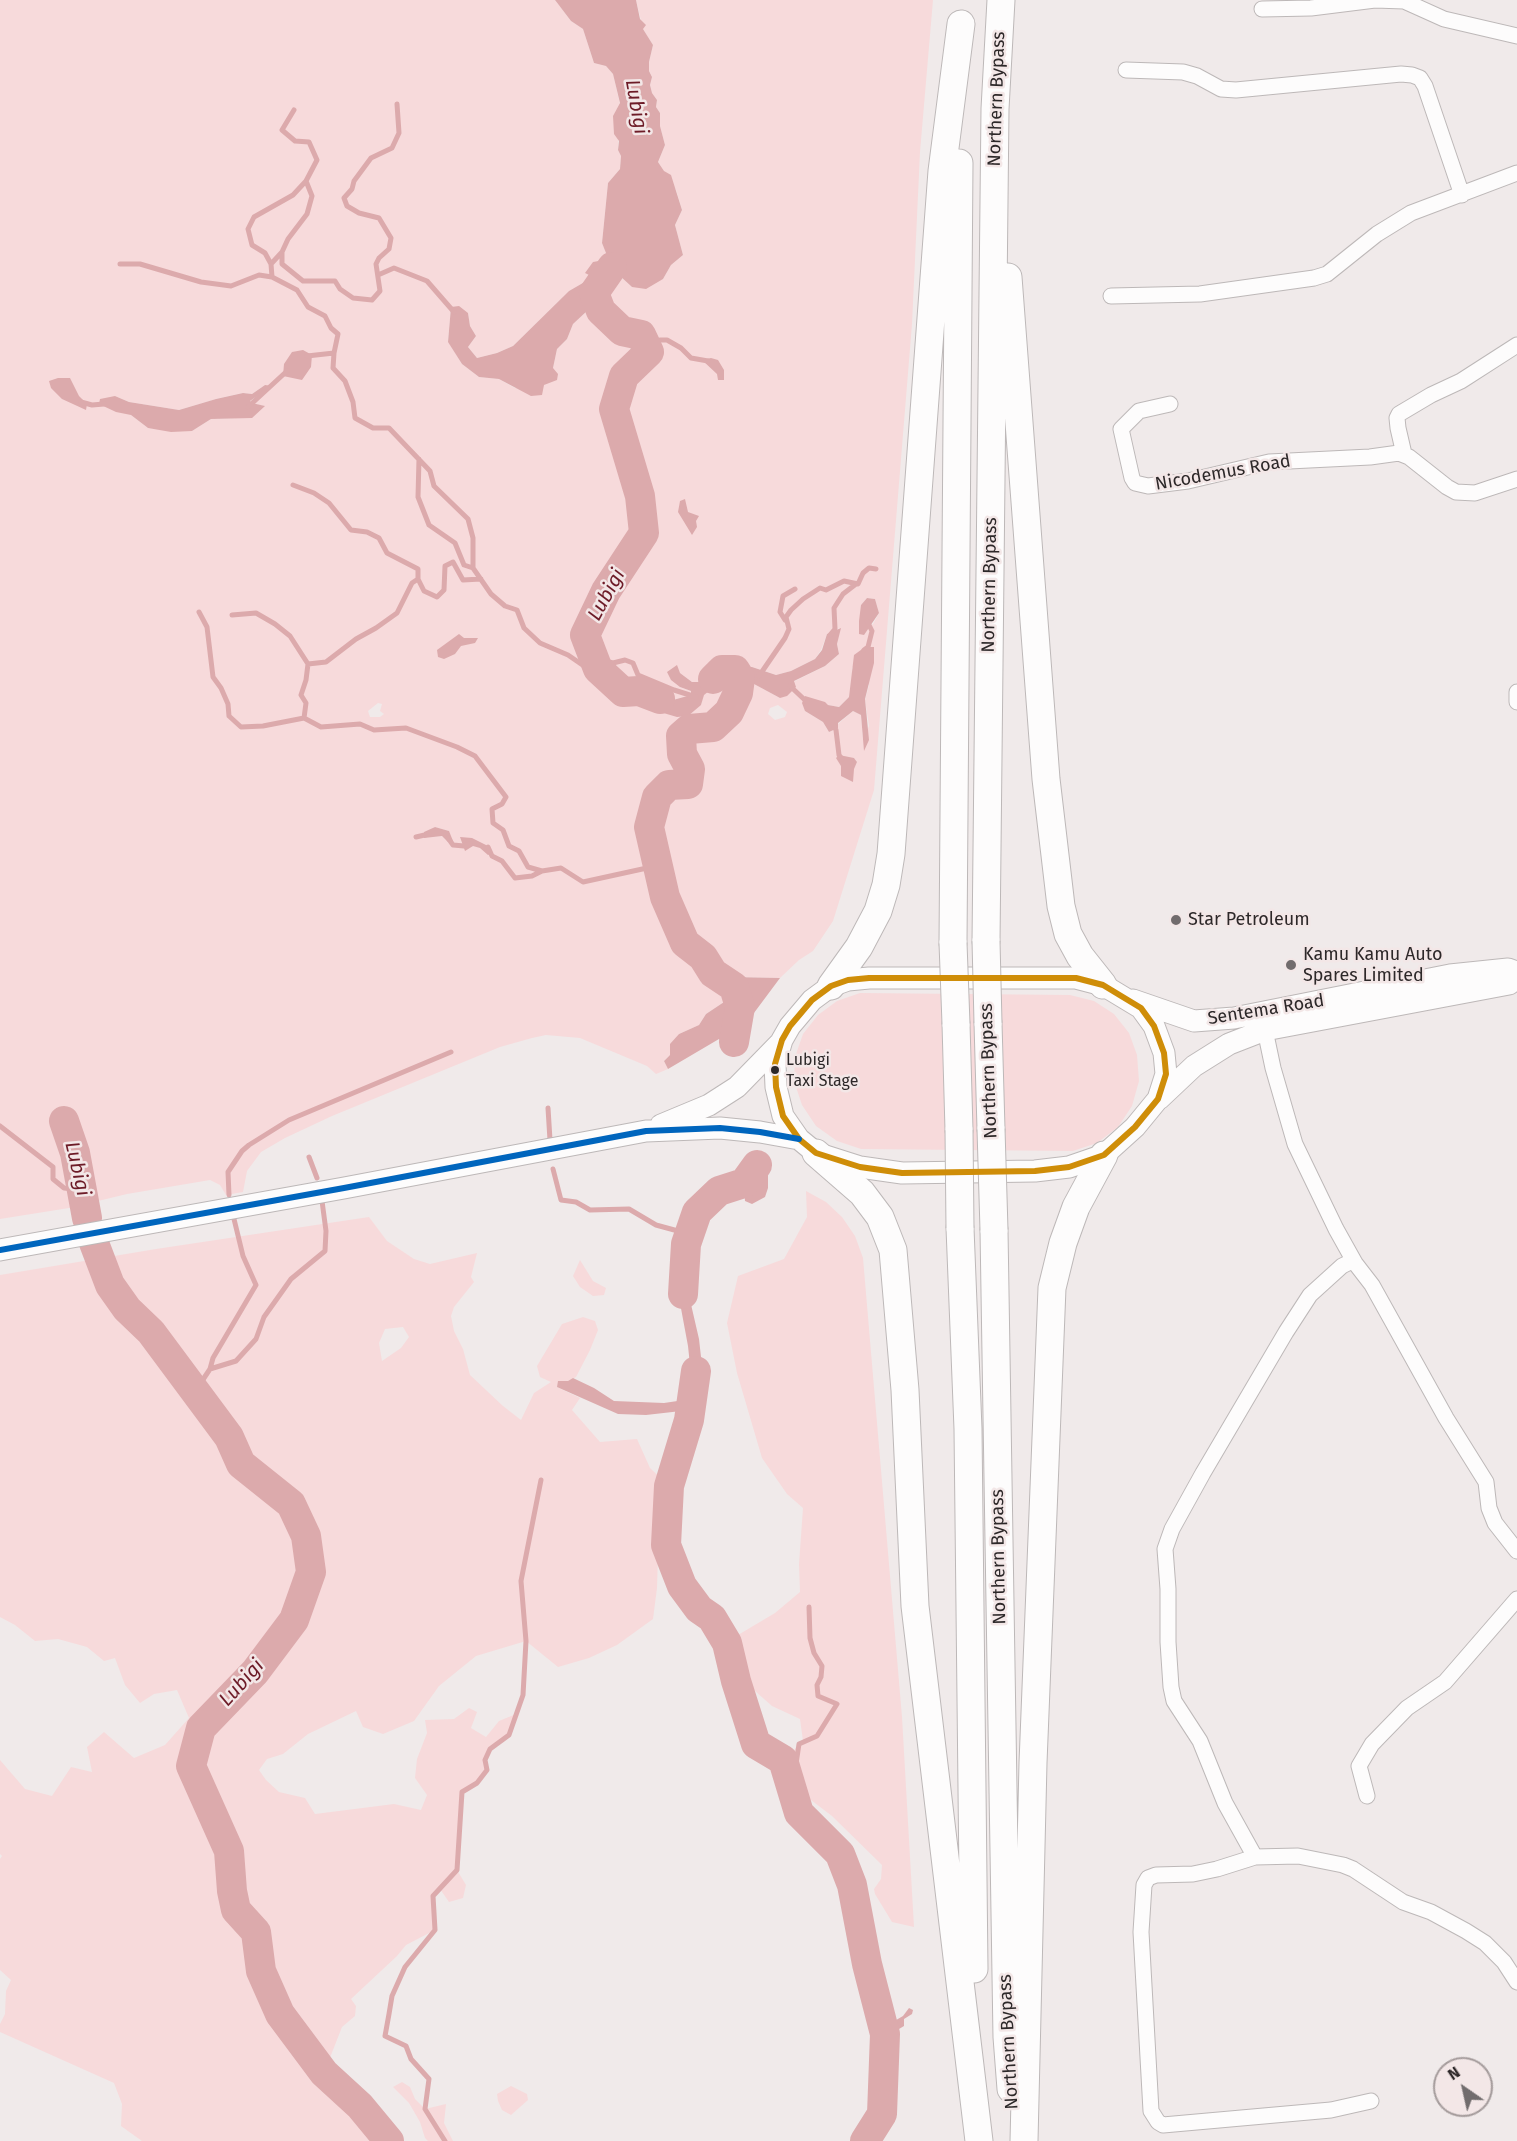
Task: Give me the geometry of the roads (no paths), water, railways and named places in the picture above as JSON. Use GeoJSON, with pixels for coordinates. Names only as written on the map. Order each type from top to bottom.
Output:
{"type":"FeatureCollection","features":[{"type":"Feature","properties":{"kind":"highway","name":"Northern Bypass"},"geometry":{"type":"LineString","coordinates":[[1001,0],[994,109],[986,941],[994,1230],[1007,2037],[1015,2141]]}},
{"type":"Feature","properties":{"kind":"highway","name":"Northern Bypass"},"geometry":{"type":"LineString","coordinates":[[962,12],[953,943],[968,1430],[974,2039],[981,2141]]}},
{"type":"Feature","properties":{"kind":"highway"},"geometry":{"type":"LineString","coordinates":[[831,986],[859,947],[878,911],[891,854],[942,171],[962,12]]}},
{"type":"Feature","properties":{"kind":"highway"},"geometry":{"type":"LineString","coordinates":[[994,109],[1021,426],[1046,779],[1060,894],[1068,934],[1080,956],[1113,991]]}},
{"type":"Feature","properties":{"kind":"highway"},"geometry":{"type":"LineString","coordinates":[[808,1146],[862,1192],[880,1217],[893,1250],[905,1390],[915,1606],[981,2141]]}},
{"type":"Feature","properties":{"kind":"highway"},"geometry":{"type":"LineString","coordinates":[[1024,2141],[1033,1763],[1052,1288],[1062,1243],[1076,1207],[1104,1155]]}},
{"type":"Feature","properties":{"kind":"main road","name":"Sentema Road"},"geometry":{"type":"LineString","coordinates":[[831,986],[848,980],[869,978],[1076,978],[1194,1021],[1233,1018],[1450,975],[1508,969],[1517,972]]}},
{"type":"Feature","properties":{"kind":"main road","name":"Sentema Road"},"geometry":{"type":"LineString","coordinates":[[1104,1155],[1135,1127],[1158,1099],[1194,1066],[1229,1044],[1265,1030],[1509,984],[1517,978]]}},
{"type":"Feature","properties":{"kind":"main road"},"geometry":{"type":"LineString","coordinates":[[646,1131],[709,1105],[738,1087],[782,1040],[799,1014],[812,1000],[831,986]]}},
{"type":"Feature","properties":{"kind":"main road"},"geometry":{"type":"LineString","coordinates":[[1113,991],[1141,1008],[1154,1026],[1164,1053],[1166,1074],[1158,1099]]}},
{"type":"Feature","properties":{"kind":"main road"},"geometry":{"type":"LineString","coordinates":[[782,1040],[775,1064],[776,1088],[783,1116],[808,1146]]}},
{"type":"Feature","properties":{"kind":"main road"},"geometry":{"type":"LineString","coordinates":[[0,1250],[646,1131],[720,1128],[760,1132],[808,1146],[860,1167],[902,1173],[1035,1171],[1069,1167],[1104,1155]]}},
{"type":"Feature","properties":{"kind":"street"},"geometry":{"type":"LineString","coordinates":[[1262,9],[1311,9],[1376,0],[1404,1],[1444,19],[1517,36]]}},
{"type":"Feature","properties":{"kind":"street"},"geometry":{"type":"LineString","coordinates":[[1126,70],[1183,72],[1197,76],[1221,89],[1236,90],[1401,74],[1412,75],[1420,78],[1425,86],[1462,195]]}},
{"type":"Feature","properties":{"kind":"street"},"geometry":{"type":"LineString","coordinates":[[1111,296],[1200,294],[1314,278],[1335,269],[1377,234],[1411,213],[1517,173]]}},
{"type":"Feature","properties":{"kind":"street"},"geometry":{"type":"LineString","coordinates":[[1517,345],[1461,381],[1399,414],[1397,418],[1404,454],[1456,492],[1475,493],[1517,479]]}},
{"type":"Feature","properties":{"kind":"street","name":"Nicodemus Road"},"geometry":{"type":"LineString","coordinates":[[1170,404],[1139,411],[1121,429],[1135,483],[1148,486],[1188,481],[1269,462],[1404,454]]}},
{"type":"Feature","properties":{"kind":"street"},"geometry":{"type":"LineString","coordinates":[[1517,692],[1517,702]]}},
{"type":"Feature","properties":{"kind":"street"},"geometry":{"type":"LineString","coordinates":[[1265,1030],[1273,1068],[1295,1144],[1336,1229],[1355,1263],[1372,1285],[1446,1418],[1486,1482],[1489,1508],[1495,1523],[1517,1551]]}},
{"type":"Feature","properties":{"kind":"street"},"geometry":{"type":"LineString","coordinates":[[1255,1857],[1225,1803],[1200,1741],[1174,1701],[1168,1642],[1165,1549],[1172,1529],[1209,1463],[1259,1376],[1310,1295],[1342,1266],[1355,1263]]}},
{"type":"Feature","properties":{"kind":"street"},"geometry":{"type":"LineString","coordinates":[[1367,1796],[1359,1766],[1372,1744],[1407,1708],[1445,1682],[1517,1599]]}},
{"type":"Feature","properties":{"kind":"street"},"geometry":{"type":"LineString","coordinates":[[1371,2101],[1331,2110],[1163,2125],[1154,2118],[1151,2111],[1140,1932],[1144,1885],[1148,1878],[1156,1875],[1192,1874],[1255,1857],[1298,1856],[1343,1865],[1353,1869],[1389,1894],[1440,1917],[1485,1943],[1504,1962],[1517,1982]]}},
{"type":"Feature","properties":{"kind":"water"},"geometry":{"type":"Polygon","coordinates":[[[555,0],[636,0],[640,19],[646,25],[643,29],[653,45],[649,62],[652,77],[650,85],[657,100],[656,107],[660,113],[660,126],[665,145],[658,162],[664,171],[671,175],[682,210],[675,225],[683,255],[671,265],[663,279],[646,289],[632,287],[620,276],[608,276],[601,298],[573,324],[567,339],[557,349],[553,368],[558,374],[557,380],[544,385],[542,395],[531,396],[499,379],[479,377],[462,364],[448,342],[451,307],[459,306],[468,313],[470,326],[476,336],[468,347],[477,358],[513,346],[569,291],[588,280],[589,275],[585,273],[593,262],[604,260],[606,253],[602,243],[608,183],[620,169],[621,156],[618,150],[619,141],[614,134],[613,116],[620,103],[613,74],[606,66],[594,63],[583,29],[571,21],[555,0]]]}},
{"type":"Feature","properties":{"kind":"water"},"geometry":{"type":"Polygon","coordinates":[[[644,324],[656,333],[654,346],[644,361],[627,375],[621,385],[615,372],[638,353],[640,345],[638,339],[629,332],[644,324]]]}},
{"type":"Feature","properties":{"kind":"water"},"geometry":{"type":"Polygon","coordinates":[[[303,350],[312,355],[311,367],[302,380],[283,376],[284,364],[292,352],[303,350]]]}},
{"type":"Feature","properties":{"kind":"water"},"geometry":{"type":"Polygon","coordinates":[[[711,358],[718,360],[724,370],[724,380],[718,380],[717,374],[702,360],[711,358]]]}},
{"type":"Feature","properties":{"kind":"water"},"geometry":{"type":"Polygon","coordinates":[[[70,378],[79,396],[87,404],[86,410],[62,399],[51,388],[49,381],[70,378]]]}},
{"type":"Feature","properties":{"kind":"water"},"geometry":{"type":"Polygon","coordinates":[[[265,385],[272,386],[250,401],[265,406],[252,418],[211,419],[192,431],[171,432],[148,428],[131,415],[116,412],[99,404],[100,399],[115,396],[129,402],[179,410],[243,393],[252,394],[265,385]]]}},
{"type":"Feature","properties":{"kind":"water"},"geometry":{"type":"Polygon","coordinates":[[[685,499],[688,512],[699,516],[696,521],[697,527],[692,535],[678,512],[680,501],[685,499]]]}},
{"type":"Feature","properties":{"kind":"water"},"geometry":{"type":"Polygon","coordinates":[[[867,598],[875,599],[879,613],[864,635],[859,634],[859,621],[861,605],[867,598]]]}},
{"type":"Feature","properties":{"kind":"water"},"geometry":{"type":"Polygon","coordinates":[[[841,628],[837,644],[839,654],[825,666],[794,681],[796,687],[787,696],[780,698],[754,684],[736,682],[731,678],[719,683],[704,695],[701,705],[688,716],[677,717],[660,712],[637,697],[623,692],[643,688],[673,700],[691,695],[691,691],[671,680],[667,672],[677,665],[680,673],[692,682],[699,682],[728,666],[752,667],[776,675],[791,671],[815,659],[822,650],[827,634],[841,628]]]}},
{"type":"Feature","properties":{"kind":"water"},"geometry":{"type":"Polygon","coordinates":[[[459,634],[464,638],[478,638],[475,643],[461,646],[455,654],[444,659],[438,657],[437,650],[459,634]]]}},
{"type":"Feature","properties":{"kind":"water"},"geometry":{"type":"Polygon","coordinates":[[[865,647],[874,647],[874,663],[865,699],[869,740],[864,751],[861,715],[853,711],[838,723],[838,728],[829,732],[823,722],[805,711],[802,703],[805,696],[839,707],[849,697],[854,655],[865,647]]]}},
{"type":"Feature","properties":{"kind":"water"},"geometry":{"type":"Polygon","coordinates":[[[738,693],[740,702],[726,729],[724,723],[711,719],[738,693]]]}},
{"type":"Feature","properties":{"kind":"water"},"geometry":{"type":"Polygon","coordinates":[[[839,755],[854,758],[857,762],[853,782],[841,776],[841,766],[836,758],[839,755]]]}},
{"type":"Feature","properties":{"kind":"water"},"geometry":{"type":"Polygon","coordinates":[[[435,827],[449,831],[453,841],[448,842],[442,836],[424,838],[424,832],[435,827]]]}},
{"type":"Feature","properties":{"kind":"water"},"geometry":{"type":"Polygon","coordinates":[[[460,837],[472,838],[486,845],[492,853],[488,855],[480,848],[473,846],[465,851],[460,837]]]}},
{"type":"Feature","properties":{"kind":"water"},"geometry":{"type":"Polygon","coordinates":[[[731,977],[780,978],[745,1025],[740,1039],[723,1043],[719,1039],[668,1069],[664,1061],[670,1055],[670,1044],[679,1034],[699,1025],[706,1014],[727,1000],[729,985],[721,981],[731,977]]]}},
{"type":"Feature","properties":{"kind":"water"},"geometry":{"type":"Polygon","coordinates":[[[763,1162],[768,1170],[768,1188],[765,1197],[752,1204],[745,1201],[743,1175],[749,1166],[763,1162]]]}},
{"type":"Feature","properties":{"kind":"water"},"geometry":{"type":"Polygon","coordinates":[[[680,1247],[685,1253],[690,1275],[690,1300],[699,1339],[703,1375],[698,1398],[690,1410],[646,1415],[618,1414],[557,1387],[558,1381],[568,1381],[573,1378],[614,1401],[664,1403],[691,1399],[688,1377],[690,1365],[680,1303],[679,1258],[676,1248],[680,1247]]]}},
{"type":"Feature","properties":{"kind":"water"},"geometry":{"type":"Polygon","coordinates":[[[794,1797],[803,1804],[823,1837],[807,1834],[796,1826],[792,1810],[794,1797]]]}},
{"type":"Feature","properties":{"kind":"water"},"geometry":{"type":"Polygon","coordinates":[[[829,1844],[839,1847],[844,1853],[846,1870],[838,1865],[829,1844]]]}},
{"type":"Feature","properties":{"kind":"water"},"geometry":{"type":"Polygon","coordinates":[[[860,1926],[871,1940],[872,1983],[856,1960],[855,1947],[860,1926]]]}},
{"type":"Feature","properties":{"kind":"water"},"geometry":{"type":"Polygon","coordinates":[[[872,1983],[887,1992],[879,2013],[873,2004],[872,1983]]]}},
{"type":"Feature","properties":{"kind":"water"},"geometry":{"type":"Polygon","coordinates":[[[909,2008],[913,2010],[912,2014],[904,2019],[904,2026],[894,2032],[891,2060],[884,2066],[874,2045],[881,2019],[891,2023],[903,2016],[909,2008]]]}},
{"type":"Feature","properties":{"kind":"water"},"geometry":{"type":"Polygon","coordinates":[[[337,2085],[357,2098],[393,2141],[383,2141],[337,2085]]]}},
{"type":"Feature","properties":{"kind":"waterway"},"geometry":{"type":"LineString","coordinates":[[282,252],[282,264],[303,281],[335,281],[340,289],[353,298],[372,300],[380,291],[376,264],[389,249],[391,238],[379,218],[359,213],[347,206],[344,198],[371,158],[392,148],[399,133],[397,104]]}},
{"type":"Feature","properties":{"kind":"waterway"},"geometry":{"type":"LineString","coordinates":[[272,277],[271,264],[282,252],[288,239],[307,214],[312,196],[306,181],[317,160],[309,142],[295,141],[282,130],[294,110]]}},
{"type":"Feature","properties":{"kind":"waterway"},"geometry":{"type":"LineString","coordinates":[[271,264],[265,253],[252,245],[248,229],[254,217],[293,195],[306,181]]}},
{"type":"Feature","properties":{"kind":"waterway"},"geometry":{"type":"LineString","coordinates":[[120,264],[140,264],[201,282],[231,286],[259,275],[272,277],[297,290],[308,307],[325,316],[331,328],[338,334],[333,368],[345,381],[353,402],[355,418],[373,428],[389,428],[430,471],[434,486],[468,519],[473,538],[473,568],[491,594],[505,606],[517,610],[524,628],[540,643],[568,655],[584,666],[598,669]]}},
{"type":"Feature","properties":{"kind":"waterway","name":"Lubigi"},"geometry":{"type":"LineString","coordinates":[[612,267],[594,293],[601,311],[622,331],[641,335],[649,352],[624,376],[614,409],[640,496],[644,533],[606,591],[585,635],[598,669],[623,692],[639,691],[660,699]]}},
{"type":"Feature","properties":{"kind":"waterway"},"geometry":{"type":"LineString","coordinates":[[378,275],[394,268],[427,281],[454,312]]}},
{"type":"Feature","properties":{"kind":"waterway"},"geometry":{"type":"LineString","coordinates":[[650,346],[660,340],[667,340],[681,348],[691,358],[708,361]]}},
{"type":"Feature","properties":{"kind":"waterway"},"geometry":{"type":"LineString","coordinates":[[307,356],[334,353]]}},
{"type":"Feature","properties":{"kind":"waterway"},"geometry":{"type":"LineString","coordinates":[[248,407],[287,371]]}},
{"type":"Feature","properties":{"kind":"waterway"},"geometry":{"type":"LineString","coordinates":[[81,402],[92,405],[104,404]]}},
{"type":"Feature","properties":{"kind":"waterway"},"geometry":{"type":"LineString","coordinates":[[419,459],[418,497],[429,525],[455,543],[464,565],[473,568]]}},
{"type":"Feature","properties":{"kind":"waterway"},"geometry":{"type":"LineString","coordinates":[[293,485],[314,493],[329,503],[351,530],[367,532],[379,538],[387,553],[418,569],[418,579]]}},
{"type":"Feature","properties":{"kind":"waterway"},"geometry":{"type":"LineString","coordinates":[[308,664],[326,662],[356,639],[397,613],[412,583],[418,579],[424,591],[437,597],[444,590],[445,566],[453,562],[463,580],[481,579]]}},
{"type":"Feature","properties":{"kind":"waterway"},"geometry":{"type":"LineString","coordinates":[[759,676],[785,638],[789,629],[786,617],[803,599],[820,588],[826,590],[844,581],[858,584],[863,573],[869,568],[876,569]]}},
{"type":"Feature","properties":{"kind":"waterway"},"geometry":{"type":"LineString","coordinates":[[830,635],[835,629],[834,608],[843,594],[856,584]]}},
{"type":"Feature","properties":{"kind":"waterway"},"geometry":{"type":"LineString","coordinates":[[785,620],[780,612],[783,596],[795,589]]}},
{"type":"Feature","properties":{"kind":"waterway"},"geometry":{"type":"LineString","coordinates":[[199,612],[207,627],[213,677],[228,704],[229,716],[241,727],[263,726],[304,718],[321,727],[360,724],[374,730],[406,728],[475,756],[506,797],[502,804],[492,809],[493,823],[503,830],[509,846],[519,851],[528,867],[542,871],[561,868],[583,882],[647,868],[658,869]]}},
{"type":"Feature","properties":{"kind":"waterway"},"geometry":{"type":"LineString","coordinates":[[232,615],[256,613],[290,636],[308,664],[301,695],[306,703],[304,718]]}},
{"type":"Feature","properties":{"kind":"waterway"},"geometry":{"type":"LineString","coordinates":[[864,650],[868,647],[872,631],[867,621]]}},
{"type":"Feature","properties":{"kind":"waterway"},"geometry":{"type":"LineString","coordinates":[[594,658],[613,663],[625,660],[633,663],[638,675],[696,697]]}},
{"type":"Feature","properties":{"kind":"waterway","name":"Lubigi"},"geometry":{"type":"LineString","coordinates":[[713,679],[722,670],[735,670],[740,678],[738,693],[729,712],[713,727],[689,729],[681,736],[682,754],[690,769],[688,784],[669,785],[657,797],[649,827],[665,897],[685,943],[703,957],[713,973],[734,987],[740,1007],[734,1042]]}},
{"type":"Feature","properties":{"kind":"waterway"},"geometry":{"type":"LineString","coordinates":[[790,686],[807,702]]}},
{"type":"Feature","properties":{"kind":"waterway"},"geometry":{"type":"LineString","coordinates":[[833,725],[836,730],[839,755],[842,759]]}},
{"type":"Feature","properties":{"kind":"waterway"},"geometry":{"type":"LineString","coordinates":[[416,837],[429,834]]}},
{"type":"Feature","properties":{"kind":"waterway"},"geometry":{"type":"LineString","coordinates":[[448,838],[453,845],[470,844]]}},
{"type":"Feature","properties":{"kind":"waterway"},"geometry":{"type":"LineString","coordinates":[[488,847],[492,856],[502,861],[515,878],[532,876],[542,871]]}},
{"type":"Feature","properties":{"kind":"waterway"},"geometry":{"type":"LineString","coordinates":[[229,1195],[228,1172],[242,1151],[249,1145],[289,1120],[451,1052]]}},
{"type":"Feature","properties":{"kind":"waterway"},"geometry":{"type":"LineString","coordinates":[[548,1108],[550,1140]]}},
{"type":"Feature","properties":{"kind":"waterway","name":"Lubigi"},"geometry":{"type":"LineString","coordinates":[[64,1121],[75,1153],[87,1218]]}},
{"type":"Feature","properties":{"kind":"waterway"},"geometry":{"type":"LineString","coordinates":[[0,1126],[53,1167],[53,1179],[64,1188],[83,1190]]}},
{"type":"Feature","properties":{"kind":"waterway"},"geometry":{"type":"LineString","coordinates":[[309,1157],[317,1178]]}},
{"type":"Feature","properties":{"kind":"waterway"},"geometry":{"type":"LineString","coordinates":[[683,1294],[686,1244],[697,1212],[719,1191],[744,1183],[757,1165]]}},
{"type":"Feature","properties":{"kind":"waterway"},"geometry":{"type":"LineString","coordinates":[[553,1169],[561,1200],[576,1202],[590,1210],[629,1209],[656,1225],[678,1231],[687,1240]]}},
{"type":"Feature","properties":{"kind":"waterway"},"geometry":{"type":"LineString","coordinates":[[197,1395],[210,1369],[236,1361],[256,1339],[264,1317],[291,1279],[325,1251],[326,1231],[322,1201]]}},
{"type":"Feature","properties":{"kind":"waterway"},"geometry":{"type":"LineString","coordinates":[[210,1369],[213,1358],[256,1285],[243,1256],[234,1219]]}},
{"type":"Feature","properties":{"kind":"waterway","name":"Lubigi"},"geometry":{"type":"LineString","coordinates":[[94,1243],[110,1285],[127,1309],[151,1332],[229,1437],[241,1464],[291,1504],[306,1536],[311,1572],[294,1620],[255,1672],[201,1728],[191,1766],[229,1851],[236,1910],[256,1932],[261,1971],[280,2014],[324,2073],[360,2106],[389,2141]]}},
{"type":"Feature","properties":{"kind":"waterway"},"geometry":{"type":"LineString","coordinates":[[696,1371],[689,1420],[669,1486],[666,1545],[682,1586],[699,1609],[712,1618],[727,1643],[736,1681],[756,1744],[783,1760],[799,1813],[840,1854],[852,1885],[867,1964],[885,2034],[882,2114],[865,2141]]}},
{"type":"Feature","properties":{"kind":"waterway"},"geometry":{"type":"LineString","coordinates":[[445,2141],[425,2109],[429,2079],[411,2059],[406,2046],[385,2036],[392,1996],[405,1967],[435,1930],[433,1896],[457,1870],[462,1792],[477,1783],[487,1770],[485,1760],[490,1749],[509,1735],[523,1695],[526,1641],[521,1581],[541,1480]]}},
{"type":"Feature","properties":{"kind":"waterway"},"geometry":{"type":"LineString","coordinates":[[787,1775],[796,1764],[799,1744],[817,1736],[837,1704],[818,1696],[817,1685],[821,1677],[822,1666],[814,1653],[810,1638],[809,1607]]}},
{"type":"Feature","properties":{"kind":"place","name":"Star Petroleum"},"geometry":{"type":"Point","coordinates":[1176,920]}},
{"type":"Feature","properties":{"kind":"place","name":"Kamu Kamu Auto Spares Limited"},"geometry":{"type":"Point","coordinates":[1291,965]}},
{"type":"Feature","properties":{"kind":"place","name":"Lubigi Taxi Stage"},"geometry":{"type":"Point","coordinates":[775,1070]}}]}
